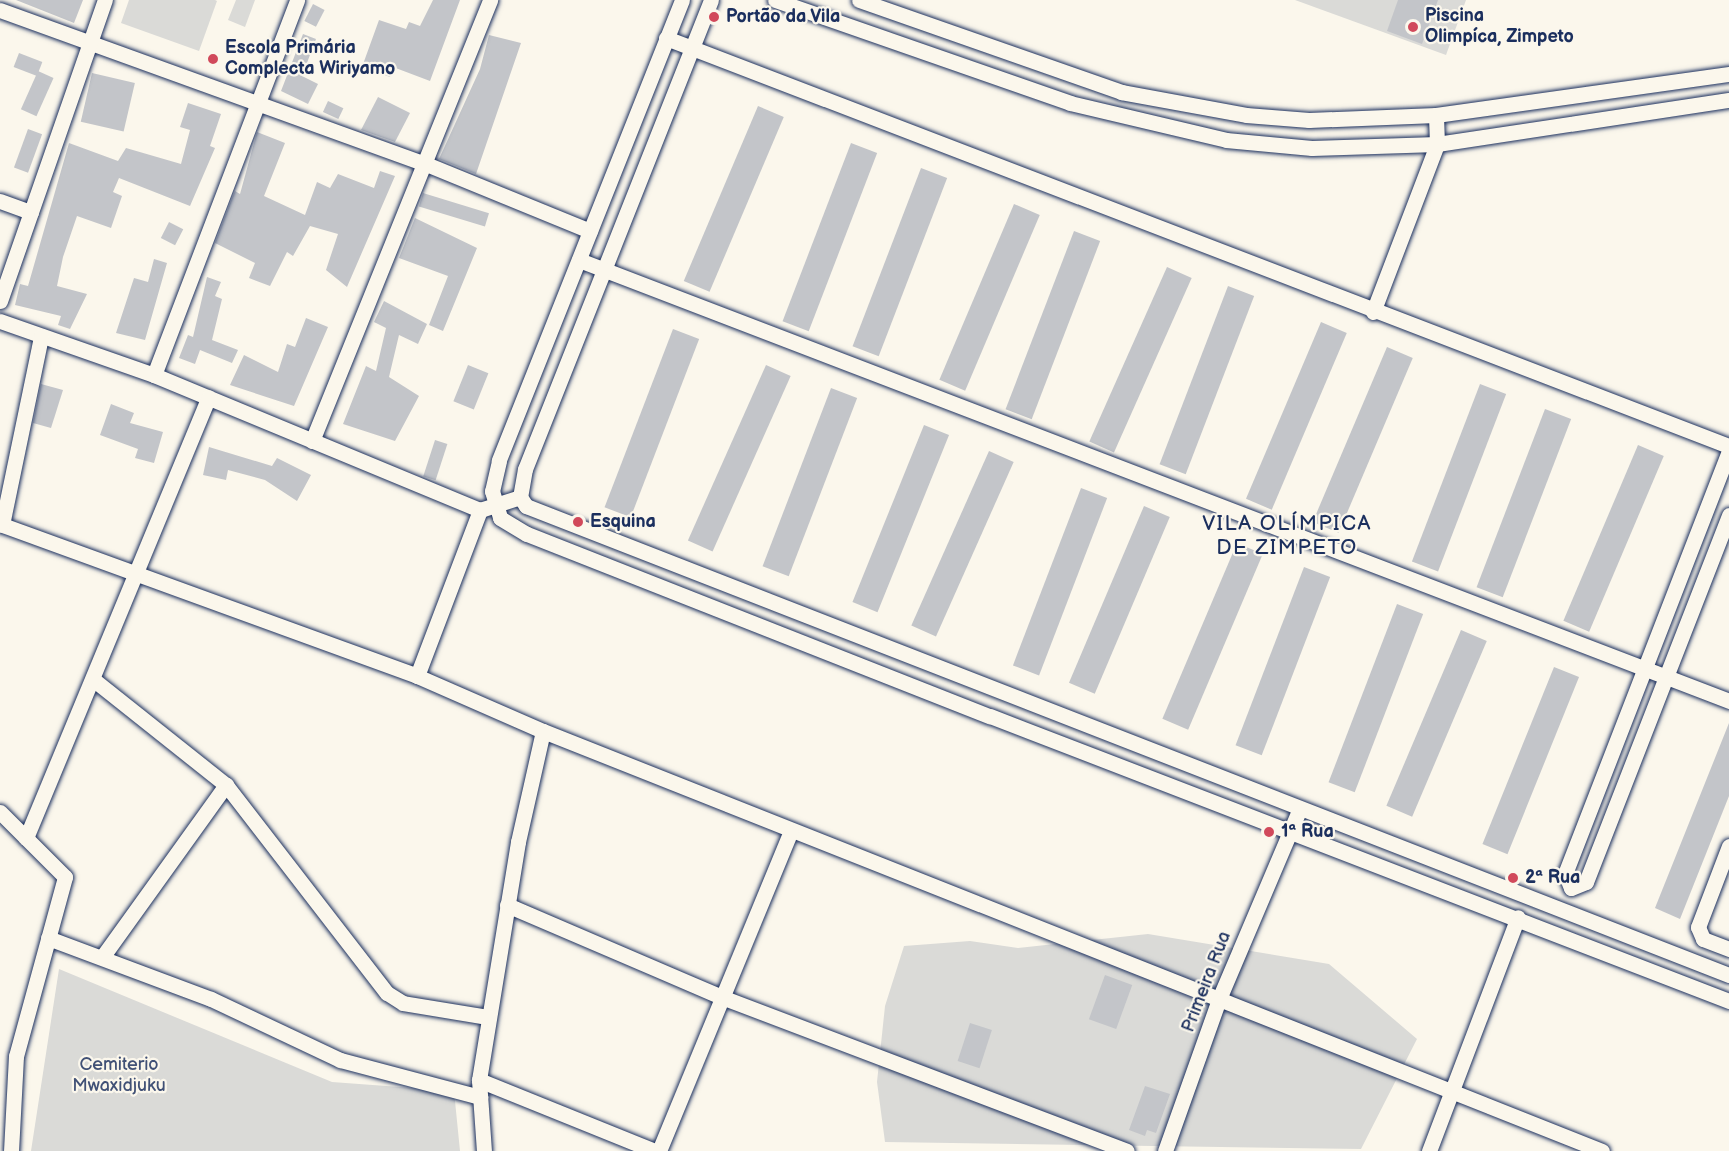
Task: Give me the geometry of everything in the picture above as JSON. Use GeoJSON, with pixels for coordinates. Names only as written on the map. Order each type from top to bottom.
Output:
{"type":"FeatureCollection","features":[{"type":"Feature","properties":{"kind":"street"},"geometry":{"type":"LineString","coordinates":[[0,300],[92,43],[105,0]]}},
{"type":"Feature","properties":{"kind":"street"},"geometry":{"type":"LineString","coordinates":[[154,375],[256,101],[297,0]]}},
{"type":"Feature","properties":{"kind":"street"},"geometry":{"type":"LineString","coordinates":[[312,441],[426,164],[490,0]]}},
{"type":"Feature","properties":{"kind":"street"},"geometry":{"type":"LineString","coordinates":[[417,676],[487,508],[499,461],[682,0]]}},
{"type":"Feature","properties":{"kind":"street"},"geometry":{"type":"LineString","coordinates":[[520,497],[525,469],[711,0]]}},
{"type":"Feature","properties":{"kind":"street"},"geometry":{"type":"LineString","coordinates":[[775,0],[1134,121],[1226,140],[1312,148],[1437,144],[1729,100]]}},
{"type":"Feature","properties":{"kind":"street"},"geometry":{"type":"LineString","coordinates":[[859,0],[1062,74],[1171,103],[1309,120],[1436,115],[1729,74]]}},
{"type":"Feature","properties":{"kind":"street"},"geometry":{"type":"LineString","coordinates":[[0,10],[426,164],[590,231]]}},
{"type":"Feature","properties":{"kind":"street"},"geometry":{"type":"LineString","coordinates":[[666,38],[1373,312],[1729,446]]}},
{"type":"Feature","properties":{"kind":"street"},"geometry":{"type":"LineString","coordinates":[[1373,312],[1437,144],[1436,115]]}},
{"type":"Feature","properties":{"kind":"street"},"geometry":{"type":"LineString","coordinates":[[0,201],[31,212]]}},
{"type":"Feature","properties":{"kind":"street"},"geometry":{"type":"LineString","coordinates":[[579,260],[1729,701]]}},
{"type":"Feature","properties":{"kind":"street"},"geometry":{"type":"LineString","coordinates":[[0,321],[154,375],[312,441],[487,508],[527,534],[1518,917],[1729,1001]]}},
{"type":"Feature","properties":{"kind":"street"},"geometry":{"type":"LineString","coordinates":[[41,336],[1,524],[417,676],[543,731],[791,831],[1602,1151]]}},
{"type":"Feature","properties":{"kind":"street"},"geometry":{"type":"LineString","coordinates":[[26,838],[140,574],[208,397]]}},
{"type":"Feature","properties":{"kind":"street"},"geometry":{"type":"LineString","coordinates":[[1729,451],[1641,666],[1565,873],[1571,888],[1586,882],[1663,676],[1729,515]]}},
{"type":"Feature","properties":{"kind":"street"},"geometry":{"type":"LineString","coordinates":[[487,508],[520,497]]}},
{"type":"Feature","properties":{"kind":"street"},"geometry":{"type":"LineString","coordinates":[[520,497],[544,516],[1729,975]]}},
{"type":"Feature","properties":{"kind":"street"},"geometry":{"type":"LineString","coordinates":[[94,680],[226,785],[387,993],[403,1003],[488,1017]]}},
{"type":"Feature","properties":{"kind":"street"},"geometry":{"type":"LineString","coordinates":[[484,1151],[479,1080],[507,905],[543,731]]}},
{"type":"Feature","properties":{"kind":"street"},"geometry":{"type":"LineString","coordinates":[[103,956],[226,785]]}},
{"type":"Feature","properties":{"kind":"street","name":"Primeira Rua"},"geometry":{"type":"LineString","coordinates":[[1165,1151],[1219,999],[1299,808]]}},
{"type":"Feature","properties":{"kind":"street"},"geometry":{"type":"LineString","coordinates":[[0,812],[65,877],[16,1056],[11,1151]]}},
{"type":"Feature","properties":{"kind":"street"},"geometry":{"type":"LineString","coordinates":[[479,1080],[657,1151],[719,996],[791,831]]}},
{"type":"Feature","properties":{"kind":"street"},"geometry":{"type":"LineString","coordinates":[[1729,846],[1698,927],[1703,939],[1729,949]]}},
{"type":"Feature","properties":{"kind":"street"},"geometry":{"type":"LineString","coordinates":[[507,905],[719,996],[1127,1151]]}},
{"type":"Feature","properties":{"kind":"street"},"geometry":{"type":"LineString","coordinates":[[1429,1151],[1518,917]]}},
{"type":"Feature","properties":{"kind":"street"},"geometry":{"type":"LineString","coordinates":[[48,938],[103,956],[340,1060],[480,1097]]}},
{"type":"Feature","properties":{"kind":"street"},"geometry":{"type":"LineString","coordinates":[[0,1053],[16,1056]]}},
{"type":"Feature","properties":{"kind":"green space"},"geometry":{"type":"Polygon","coordinates":[[[129,0],[217,1],[199,51],[121,23],[129,0]]]}},
{"type":"Feature","properties":{"kind":"green space"},"geometry":{"type":"Polygon","coordinates":[[[236,0],[255,0],[245,27],[228,20],[236,0]]]}},
{"type":"Feature","properties":{"kind":"green space","name":"Piscina Olimpíca, Zimpeto"},"geometry":{"type":"Polygon","coordinates":[[[1295,0],[1466,0],[1446,55],[1295,0]]]}},
{"type":"Feature","properties":{"kind":"green space"},"geometry":{"type":"Polygon","coordinates":[[[1148,934],[1329,964],[1417,1039],[1361,1149],[885,1142],[877,1082],[885,1006],[904,946],[970,941],[1018,948],[1148,934]]]}},
{"type":"Feature","properties":{"kind":"green space","name":"Cemiterio Mwaxidjuku"},"geometry":{"type":"Polygon","coordinates":[[[59,969],[332,1082],[454,1091],[460,1151],[31,1151],[59,969]]]}},
{"type":"Feature","properties":{"kind":"building"},"geometry":{"type":"Polygon","coordinates":[[[16,0],[83,0],[74,23],[16,0]]]}},
{"type":"Feature","properties":{"kind":"building"},"geometry":{"type":"Polygon","coordinates":[[[433,0],[460,0],[430,81],[393,67],[390,77],[362,67],[379,20],[406,29],[409,22],[420,26],[433,0]]]}},
{"type":"Feature","properties":{"kind":"building"},"geometry":{"type":"Polygon","coordinates":[[[1398,0],[1438,0],[1422,44],[1387,31],[1398,0]]]}},
{"type":"Feature","properties":{"kind":"building"},"geometry":{"type":"Polygon","coordinates":[[[313,4],[325,10],[316,27],[304,21],[313,4]]]}},
{"type":"Feature","properties":{"kind":"building"},"geometry":{"type":"Polygon","coordinates":[[[303,34],[316,39],[302,76],[318,84],[308,104],[281,91],[303,34]]]}},
{"type":"Feature","properties":{"kind":"building"},"geometry":{"type":"Polygon","coordinates":[[[489,35],[521,43],[476,174],[439,159],[480,69],[489,35]]]}},
{"type":"Feature","properties":{"kind":"building"},"geometry":{"type":"Polygon","coordinates":[[[19,53],[42,62],[37,76],[14,67],[19,53]]]}},
{"type":"Feature","properties":{"kind":"building"},"geometry":{"type":"Polygon","coordinates":[[[38,71],[54,78],[36,116],[21,109],[38,71]]]}},
{"type":"Feature","properties":{"kind":"building"},"geometry":{"type":"Polygon","coordinates":[[[92,73],[135,83],[124,132],[81,122],[92,73]]]}},
{"type":"Feature","properties":{"kind":"building"},"geometry":{"type":"Polygon","coordinates":[[[378,97],[410,113],[395,142],[361,130],[378,97]]]}},
{"type":"Feature","properties":{"kind":"building"},"geometry":{"type":"Polygon","coordinates":[[[328,101],[343,108],[338,119],[323,112],[328,101]]]}},
{"type":"Feature","properties":{"kind":"building"},"geometry":{"type":"Polygon","coordinates":[[[188,103],[221,114],[210,146],[215,148],[190,206],[119,178],[113,192],[122,196],[111,228],[77,216],[63,257],[57,286],[87,294],[70,329],[58,325],[61,316],[15,305],[20,284],[28,286],[69,143],[118,161],[126,148],[181,164],[190,130],[180,127],[188,103]]]}},
{"type":"Feature","properties":{"kind":"building"},"geometry":{"type":"Polygon","coordinates":[[[758,106],[784,117],[710,292],[684,281],[758,106]]]}},
{"type":"Feature","properties":{"kind":"building"},"geometry":{"type":"Polygon","coordinates":[[[28,129],[42,134],[28,173],[14,168],[28,129]]]}},
{"type":"Feature","properties":{"kind":"building"},"geometry":{"type":"Polygon","coordinates":[[[257,132],[285,143],[264,196],[305,215],[317,182],[330,188],[338,174],[374,188],[380,171],[395,176],[347,287],[326,270],[338,234],[310,226],[293,256],[287,252],[270,286],[249,278],[255,263],[215,243],[235,191],[240,194],[257,132]]]}},
{"type":"Feature","properties":{"kind":"building"},"geometry":{"type":"Polygon","coordinates":[[[851,143],[877,153],[809,331],[783,321],[851,143]]]}},
{"type":"Feature","properties":{"kind":"building"},"geometry":{"type":"Polygon","coordinates":[[[921,168],[947,178],[879,356],[853,346],[921,168]]]}},
{"type":"Feature","properties":{"kind":"building"},"geometry":{"type":"Polygon","coordinates":[[[423,193],[489,213],[485,227],[419,206],[423,193]]]}},
{"type":"Feature","properties":{"kind":"building"},"geometry":{"type":"Polygon","coordinates":[[[1014,204],[1040,215],[965,391],[939,380],[1014,204]]]}},
{"type":"Feature","properties":{"kind":"building"},"geometry":{"type":"Polygon","coordinates":[[[415,218],[477,248],[443,331],[429,325],[448,276],[399,258],[415,218]]]}},
{"type":"Feature","properties":{"kind":"building"},"geometry":{"type":"Polygon","coordinates":[[[169,222],[183,229],[175,245],[161,238],[169,222]]]}},
{"type":"Feature","properties":{"kind":"building"},"geometry":{"type":"Polygon","coordinates":[[[1074,231],[1100,241],[1032,419],[1006,409],[1074,231]]]}},
{"type":"Feature","properties":{"kind":"building"},"geometry":{"type":"Polygon","coordinates":[[[154,259],[167,263],[145,340],[116,333],[134,278],[148,282],[154,259]]]}},
{"type":"Feature","properties":{"kind":"building"},"geometry":{"type":"Polygon","coordinates":[[[1167,267],[1192,278],[1114,452],[1089,441],[1167,267]]]}},
{"type":"Feature","properties":{"kind":"building"},"geometry":{"type":"Polygon","coordinates":[[[207,277],[221,282],[215,296],[222,299],[212,340],[238,350],[232,363],[200,350],[195,364],[179,358],[188,335],[193,337],[207,277]]]}},
{"type":"Feature","properties":{"kind":"building"},"geometry":{"type":"Polygon","coordinates":[[[1228,286],[1254,296],[1186,474],[1160,464],[1228,286]]]}},
{"type":"Feature","properties":{"kind":"building"},"geometry":{"type":"Polygon","coordinates":[[[384,301],[427,324],[418,344],[399,335],[389,377],[419,396],[395,441],[343,424],[366,366],[376,371],[386,328],[374,322],[384,301]]]}},
{"type":"Feature","properties":{"kind":"building"},"geometry":{"type":"Polygon","coordinates":[[[306,318],[328,327],[294,406],[230,385],[244,355],[278,372],[287,344],[295,347],[306,318]]]}},
{"type":"Feature","properties":{"kind":"building"},"geometry":{"type":"Polygon","coordinates":[[[1321,322],[1347,333],[1272,510],[1246,499],[1321,322]]]}},
{"type":"Feature","properties":{"kind":"building"},"geometry":{"type":"Polygon","coordinates":[[[673,329],[699,339],[631,517],[605,507],[673,329]]]}},
{"type":"Feature","properties":{"kind":"building"},"geometry":{"type":"Polygon","coordinates":[[[1387,347],[1413,358],[1339,533],[1313,522],[1387,347]]]}},
{"type":"Feature","properties":{"kind":"building"},"geometry":{"type":"Polygon","coordinates":[[[468,365],[488,373],[474,409],[453,401],[468,365]]]}},
{"type":"Feature","properties":{"kind":"building"},"geometry":{"type":"Polygon","coordinates":[[[766,365],[791,376],[713,551],[688,540],[766,365]]]}},
{"type":"Feature","properties":{"kind":"building"},"geometry":{"type":"Polygon","coordinates":[[[41,384],[63,390],[51,428],[33,423],[41,384]]]}},
{"type":"Feature","properties":{"kind":"building"},"geometry":{"type":"Polygon","coordinates":[[[1480,384],[1506,394],[1438,571],[1412,561],[1480,384]]]}},
{"type":"Feature","properties":{"kind":"building"},"geometry":{"type":"Polygon","coordinates":[[[831,388],[857,398],[789,576],[763,566],[831,388]]]}},
{"type":"Feature","properties":{"kind":"building"},"geometry":{"type":"Polygon","coordinates":[[[111,404],[134,413],[130,423],[163,432],[154,463],[135,458],[138,449],[100,435],[111,404]]]}},
{"type":"Feature","properties":{"kind":"building"},"geometry":{"type":"Polygon","coordinates":[[[1545,409],[1571,419],[1503,597],[1477,587],[1545,409]]]}},
{"type":"Feature","properties":{"kind":"building"},"geometry":{"type":"Polygon","coordinates":[[[924,425],[949,435],[877,612],[852,602],[924,425]]]}},
{"type":"Feature","properties":{"kind":"building"},"geometry":{"type":"Polygon","coordinates":[[[435,440],[447,444],[436,480],[423,476],[435,440]]]}},
{"type":"Feature","properties":{"kind":"building"},"geometry":{"type":"Polygon","coordinates":[[[1638,445],[1664,456],[1589,632],[1563,621],[1638,445]]]}},
{"type":"Feature","properties":{"kind":"building"},"geometry":{"type":"Polygon","coordinates":[[[209,447],[272,466],[277,458],[311,475],[297,501],[265,480],[228,470],[226,480],[203,475],[209,447]]]}},
{"type":"Feature","properties":{"kind":"building"},"geometry":{"type":"Polygon","coordinates":[[[989,451],[1014,462],[936,636],[911,625],[989,451]]]}},
{"type":"Feature","properties":{"kind":"building"},"geometry":{"type":"Polygon","coordinates":[[[1081,488],[1107,498],[1039,675],[1013,665],[1081,488]]]}},
{"type":"Feature","properties":{"kind":"building"},"geometry":{"type":"Polygon","coordinates":[[[1144,506],[1170,517],[1095,694],[1069,683],[1144,506]]]}},
{"type":"Feature","properties":{"kind":"building"},"geometry":{"type":"Polygon","coordinates":[[[1237,543],[1263,554],[1188,730],[1162,719],[1237,543]]]}},
{"type":"Feature","properties":{"kind":"building"},"geometry":{"type":"Polygon","coordinates":[[[1304,567],[1330,577],[1262,755],[1236,745],[1304,567]]]}},
{"type":"Feature","properties":{"kind":"building"},"geometry":{"type":"Polygon","coordinates":[[[1397,604],[1423,614],[1355,792],[1329,782],[1397,604]]]}},
{"type":"Feature","properties":{"kind":"building"},"geometry":{"type":"Polygon","coordinates":[[[1461,630],[1487,641],[1412,817],[1386,806],[1461,630]]]}},
{"type":"Feature","properties":{"kind":"building"},"geometry":{"type":"Polygon","coordinates":[[[1554,667],[1579,677],[1507,854],[1482,844],[1554,667]]]}},
{"type":"Feature","properties":{"kind":"building"},"geometry":{"type":"Polygon","coordinates":[[[1729,723],[1729,796],[1680,919],[1655,908],[1729,723]]]}},
{"type":"Feature","properties":{"kind":"building"},"geometry":{"type":"Polygon","coordinates":[[[1105,975],[1132,985],[1116,1029],[1089,1019],[1105,975]]]}},
{"type":"Feature","properties":{"kind":"building"},"geometry":{"type":"Polygon","coordinates":[[[970,1023],[992,1030],[980,1068],[958,1061],[970,1023]]]}},
{"type":"Feature","properties":{"kind":"building"},"geometry":{"type":"Polygon","coordinates":[[[1145,1086],[1170,1094],[1156,1133],[1147,1130],[1145,1136],[1129,1130],[1145,1086]]]}},
{"type":"Feature","properties":{"kind":"place","name":"Portão da Vila"},"geometry":{"type":"Point","coordinates":[714,17]}},
{"type":"Feature","properties":{"kind":"place","name":"Piscina Olimpíca, Zimpeto"},"geometry":{"type":"Point","coordinates":[1413,27]}},
{"type":"Feature","properties":{"kind":"place","name":"Escola Primária Complecta Wiriyamo"},"geometry":{"type":"Point","coordinates":[213,59]}},
{"type":"Feature","properties":{"kind":"place","name":"Esquina"},"geometry":{"type":"Point","coordinates":[578,522]}},
{"type":"Feature","properties":{"kind":"place","name":"1ª Rua"},"geometry":{"type":"Point","coordinates":[1269,832]}},
{"type":"Feature","properties":{"kind":"place","name":"2ª Rua"},"geometry":{"type":"Point","coordinates":[1513,878]}},
{"type":"Feature","properties":{"kind":"district","name":"VILA OLÍMPICA DE ZIMPETO"},"geometry":{"type":"Point","coordinates":[1287,536]}}]}
